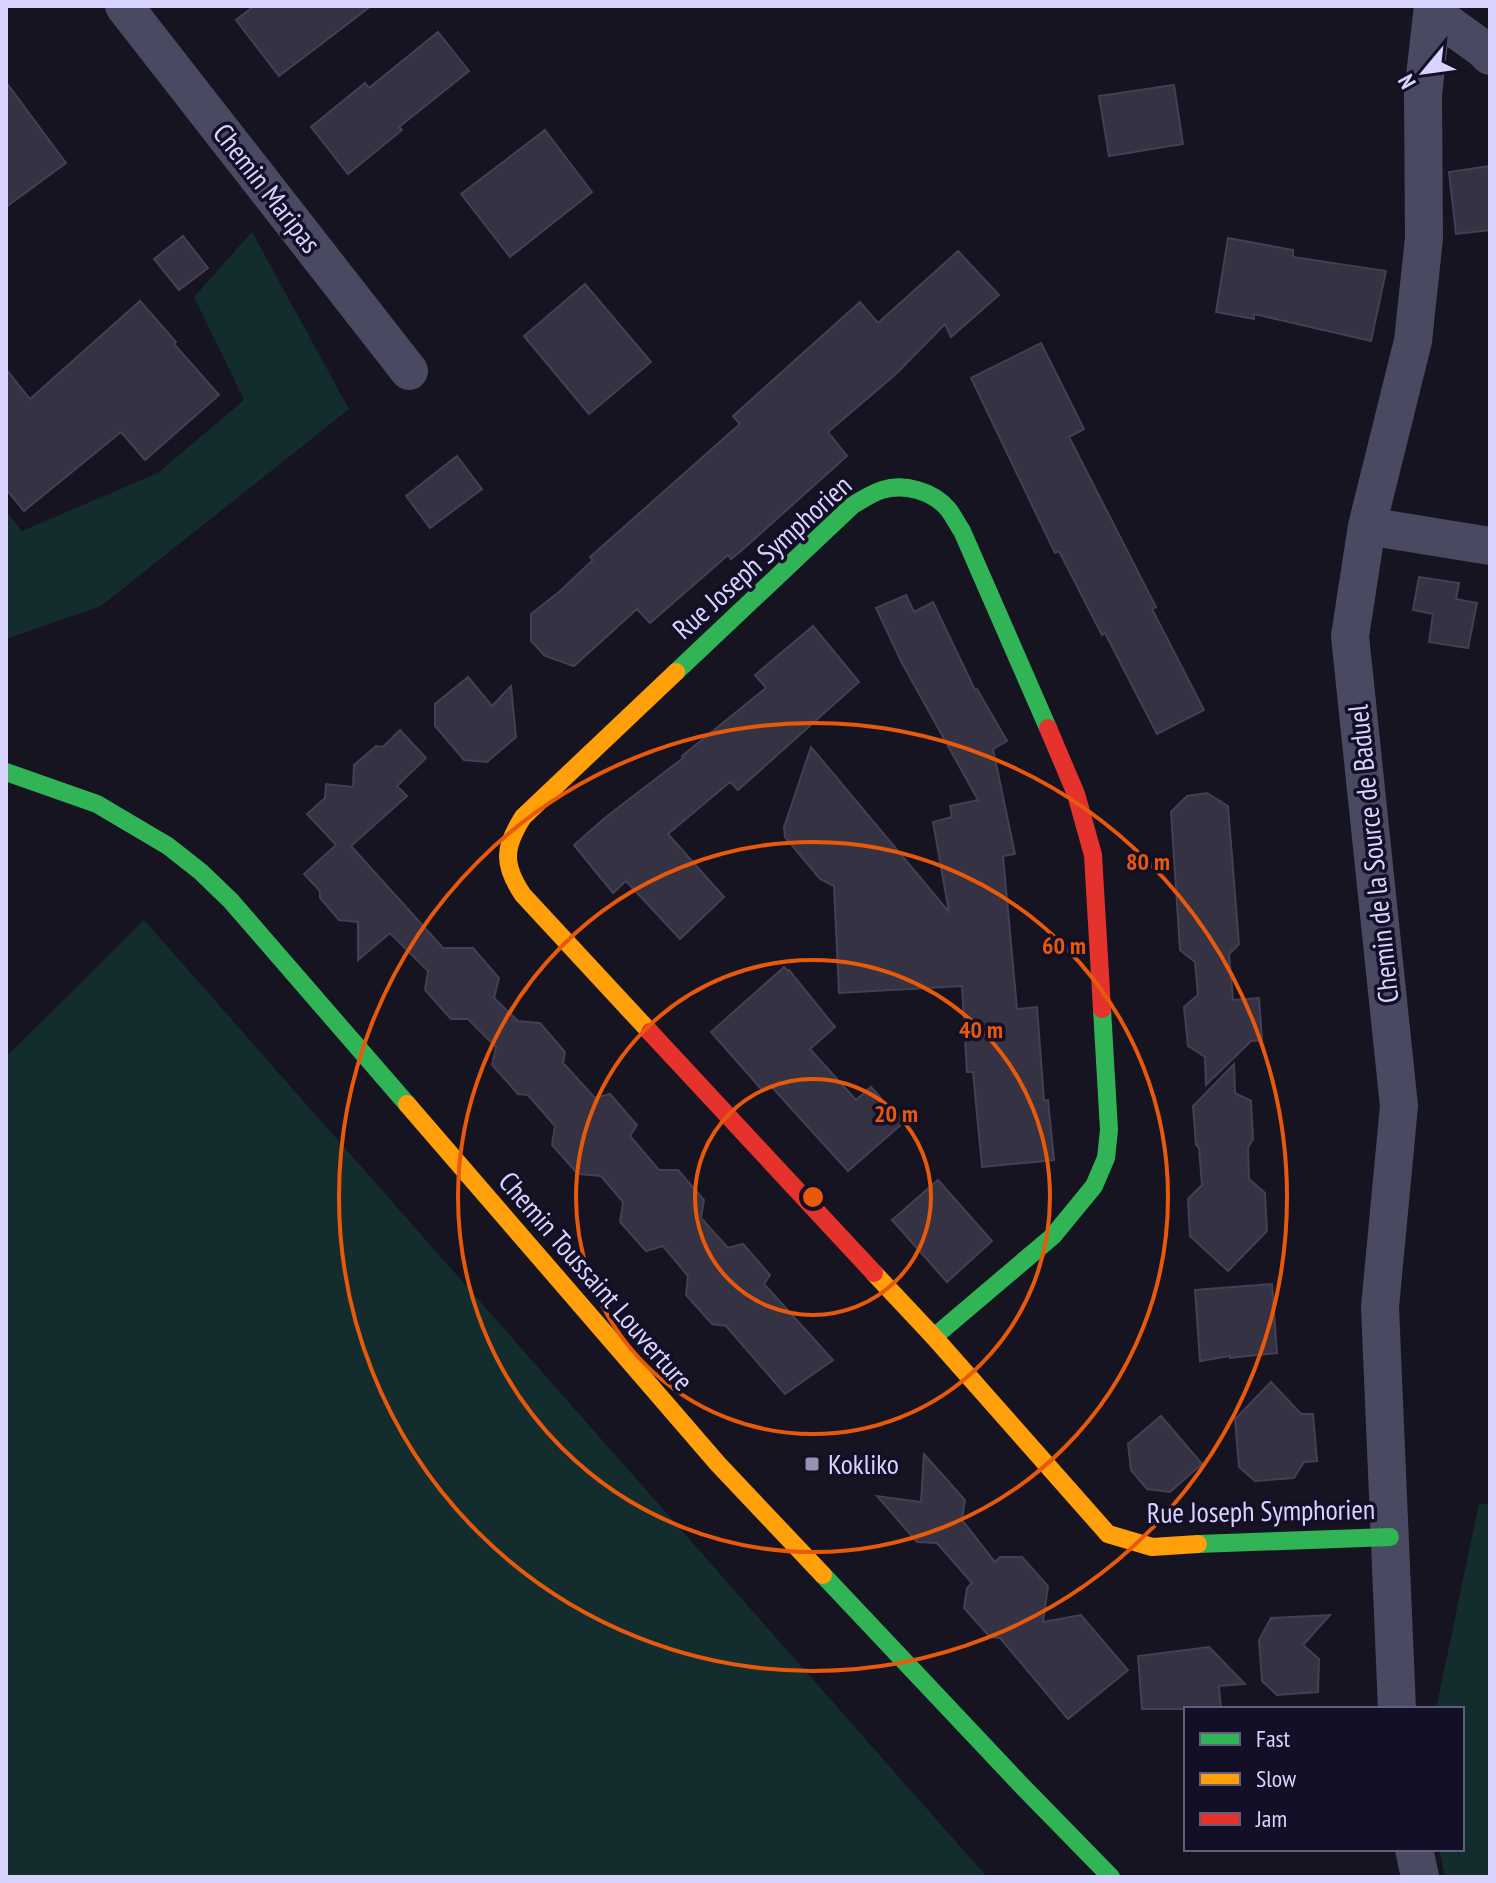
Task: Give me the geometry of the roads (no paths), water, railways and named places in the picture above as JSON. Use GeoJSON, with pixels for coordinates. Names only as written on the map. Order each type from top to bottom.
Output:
{"type":"FeatureCollection","features":[{"type":"Feature","properties":{"kind":"street","name":"Chemin Maripas"},"geometry":{"type":"LineString","coordinates":[[124,6],[409,371]]}},
{"type":"Feature","properties":{"kind":"street"},"geometry":{"type":"LineString","coordinates":[[1433,10],[1490,56]]}},
{"type":"Feature","properties":{"kind":"street","name":"Chemin de la Source de Baduel"},"geometry":{"type":"LineString","coordinates":[[1397,1707],[1380,1307],[1399,1106],[1350,636],[1367,526],[1413,341],[1424,238],[1423,94],[1433,10]]}},
{"type":"Feature","properties":{"kind":"street","name":"Rue Joseph Symphorien"},"geometry":{"type":"LineString","coordinates":[[934,1337],[1053,1236],[1075,1211],[1094,1186],[1106,1158],[1109,1130],[1093,855],[1076,794],[962,531],[949,510],[936,498],[921,491],[891,488],[853,505],[523,817],[506,849],[513,880],[532,906],[934,1337],[1108,1534],[1152,1547],[1390,1537]]}},
{"type":"Feature","properties":{"kind":"street"},"geometry":{"type":"LineString","coordinates":[[1367,526],[1490,546]]}},
{"type":"Feature","properties":{"kind":"street","name":"Chemin Toussaint Louverture"},"geometry":{"type":"LineString","coordinates":[[6,772],[97,804],[168,846],[231,901],[718,1464],[1111,1877]]}},
{"type":"Feature","properties":{"kind":"street"},"geometry":{"type":"LineString","coordinates":[[1414,1851],[1420,1877]]}},
{"type":"Feature","properties":{"kind":"place","name":"Kokliko"},"geometry":{"type":"Point","coordinates":[812,1464]}}]}
